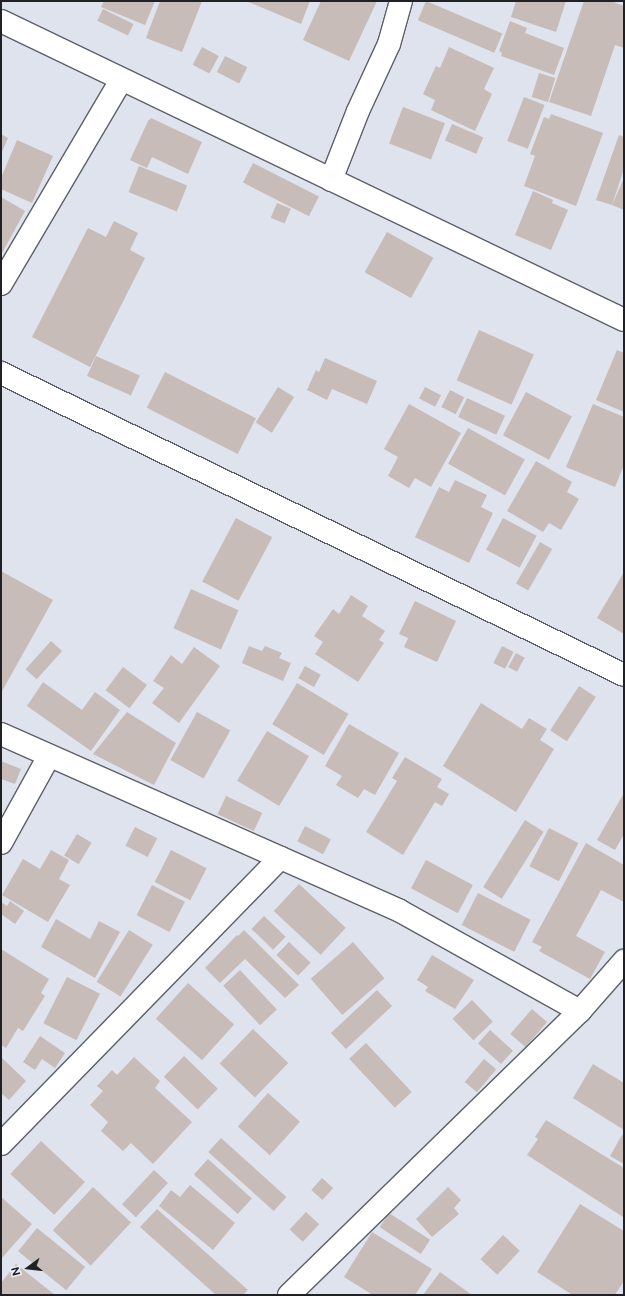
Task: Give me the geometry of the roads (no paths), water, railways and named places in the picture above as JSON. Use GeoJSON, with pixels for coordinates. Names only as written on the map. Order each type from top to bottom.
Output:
{"type":"FeatureCollection","features":[{"type":"Feature","properties":{"kind":"street"},"geometry":{"type":"LineString","coordinates":[[331,180],[358,111],[389,44],[401,1]]}},
{"type":"Feature","properties":{"kind":"street"},"geometry":{"type":"LineString","coordinates":[[1,21],[121,80],[624,320]]}},
{"type":"Feature","properties":{"kind":"street"},"geometry":{"type":"LineString","coordinates":[[1,284],[121,80]]}},
{"type":"Feature","properties":{"kind":"street"},"geometry":{"type":"LineString","coordinates":[[1,373],[624,675]]}},
{"type":"Feature","properties":{"kind":"street"},"geometry":{"type":"LineString","coordinates":[[1,734],[400,911],[580,1011]]}},
{"type":"Feature","properties":{"kind":"street"},"geometry":{"type":"LineString","coordinates":[[1,843],[49,756]]}},
{"type":"Feature","properties":{"kind":"street"},"geometry":{"type":"LineString","coordinates":[[1,1144],[280,858]]}},
{"type":"Feature","properties":{"kind":"street"},"geometry":{"type":"LineString","coordinates":[[290,1295],[580,1011],[624,961]]}}]}
